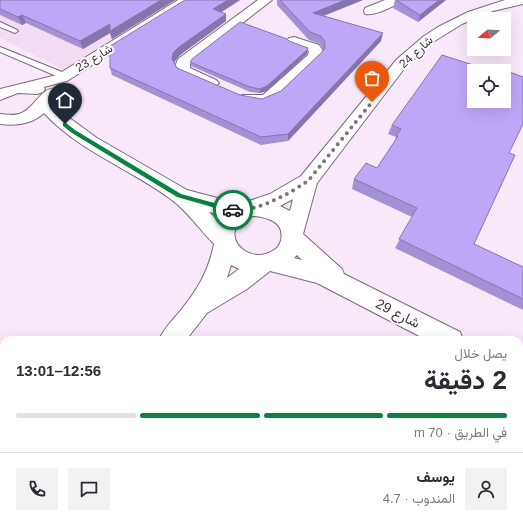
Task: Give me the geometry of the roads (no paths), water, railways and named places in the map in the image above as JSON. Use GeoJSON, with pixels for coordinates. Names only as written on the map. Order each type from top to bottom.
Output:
{"type":"FeatureCollection","features":[{"type":"Feature","properties":{"kind":"street","name":"شارع 23"},"geometry":{"type":"LineString","coordinates":[[0,95],[20,88],[63,77],[187,0]]}},
{"type":"Feature","properties":{"kind":"street"},"geometry":{"type":"LineString","coordinates":[[370,11],[396,0]]}},
{"type":"Feature","properties":{"kind":"street","name":"شارع 24"},"geometry":{"type":"LineString","coordinates":[[246,210],[277,199],[308,181],[402,62],[434,35],[470,15],[491,7],[522,0]]}},
{"type":"Feature","properties":{"kind":"street"},"geometry":{"type":"LineString","coordinates":[[257,2],[182,62],[182,67],[189,74],[254,100],[269,98],[274,95],[316,54],[314,48],[294,41]]}},
{"type":"Feature","properties":{"kind":"street","name":"شارع 23"},"geometry":{"type":"LineString","coordinates":[[8,121],[34,114],[60,83],[63,77]]}},
{"type":"Feature","properties":{"kind":"street"},"geometry":{"type":"LineString","coordinates":[[0,85],[35,89],[40,91],[44,94],[44,103],[57,118],[74,131],[179,196],[224,242],[232,254],[243,261],[266,263]]}},
{"type":"Feature","properties":{"kind":"street"},"geometry":{"type":"LineString","coordinates":[[8,121],[74,131]]}},
{"type":"Feature","properties":{"kind":"street","name":"شارع 24"},"geometry":{"type":"LineString","coordinates":[[293,236],[308,181]]}},
{"type":"Feature","properties":{"kind":"street"},"geometry":{"type":"LineString","coordinates":[[179,196],[246,210],[269,209],[283,216],[292,227],[293,236],[288,250],[276,260],[266,263],[239,282],[198,306]]}},
{"type":"Feature","properties":{"kind":"street"},"geometry":{"type":"LineString","coordinates":[[174,336],[198,306],[220,268],[224,255],[224,232],[227,224],[233,216],[246,210]]}},
{"type":"Feature","properties":{"kind":"street","name":"شارع 29"},"geometry":{"type":"LineString","coordinates":[[293,236],[346,286]]}},
{"type":"Feature","properties":{"kind":"street","name":"شارع 29"},"geometry":{"type":"LineString","coordinates":[[266,263],[322,274],[435,336]]}},
{"type":"Feature","properties":{"kind":"lane"},"geometry":{"type":"LineString","coordinates":[[0,24],[12,30],[0,33]]}},
{"type":"Feature","properties":{"kind":"lane"},"geometry":{"type":"LineString","coordinates":[[0,49],[63,77]]}}]}
